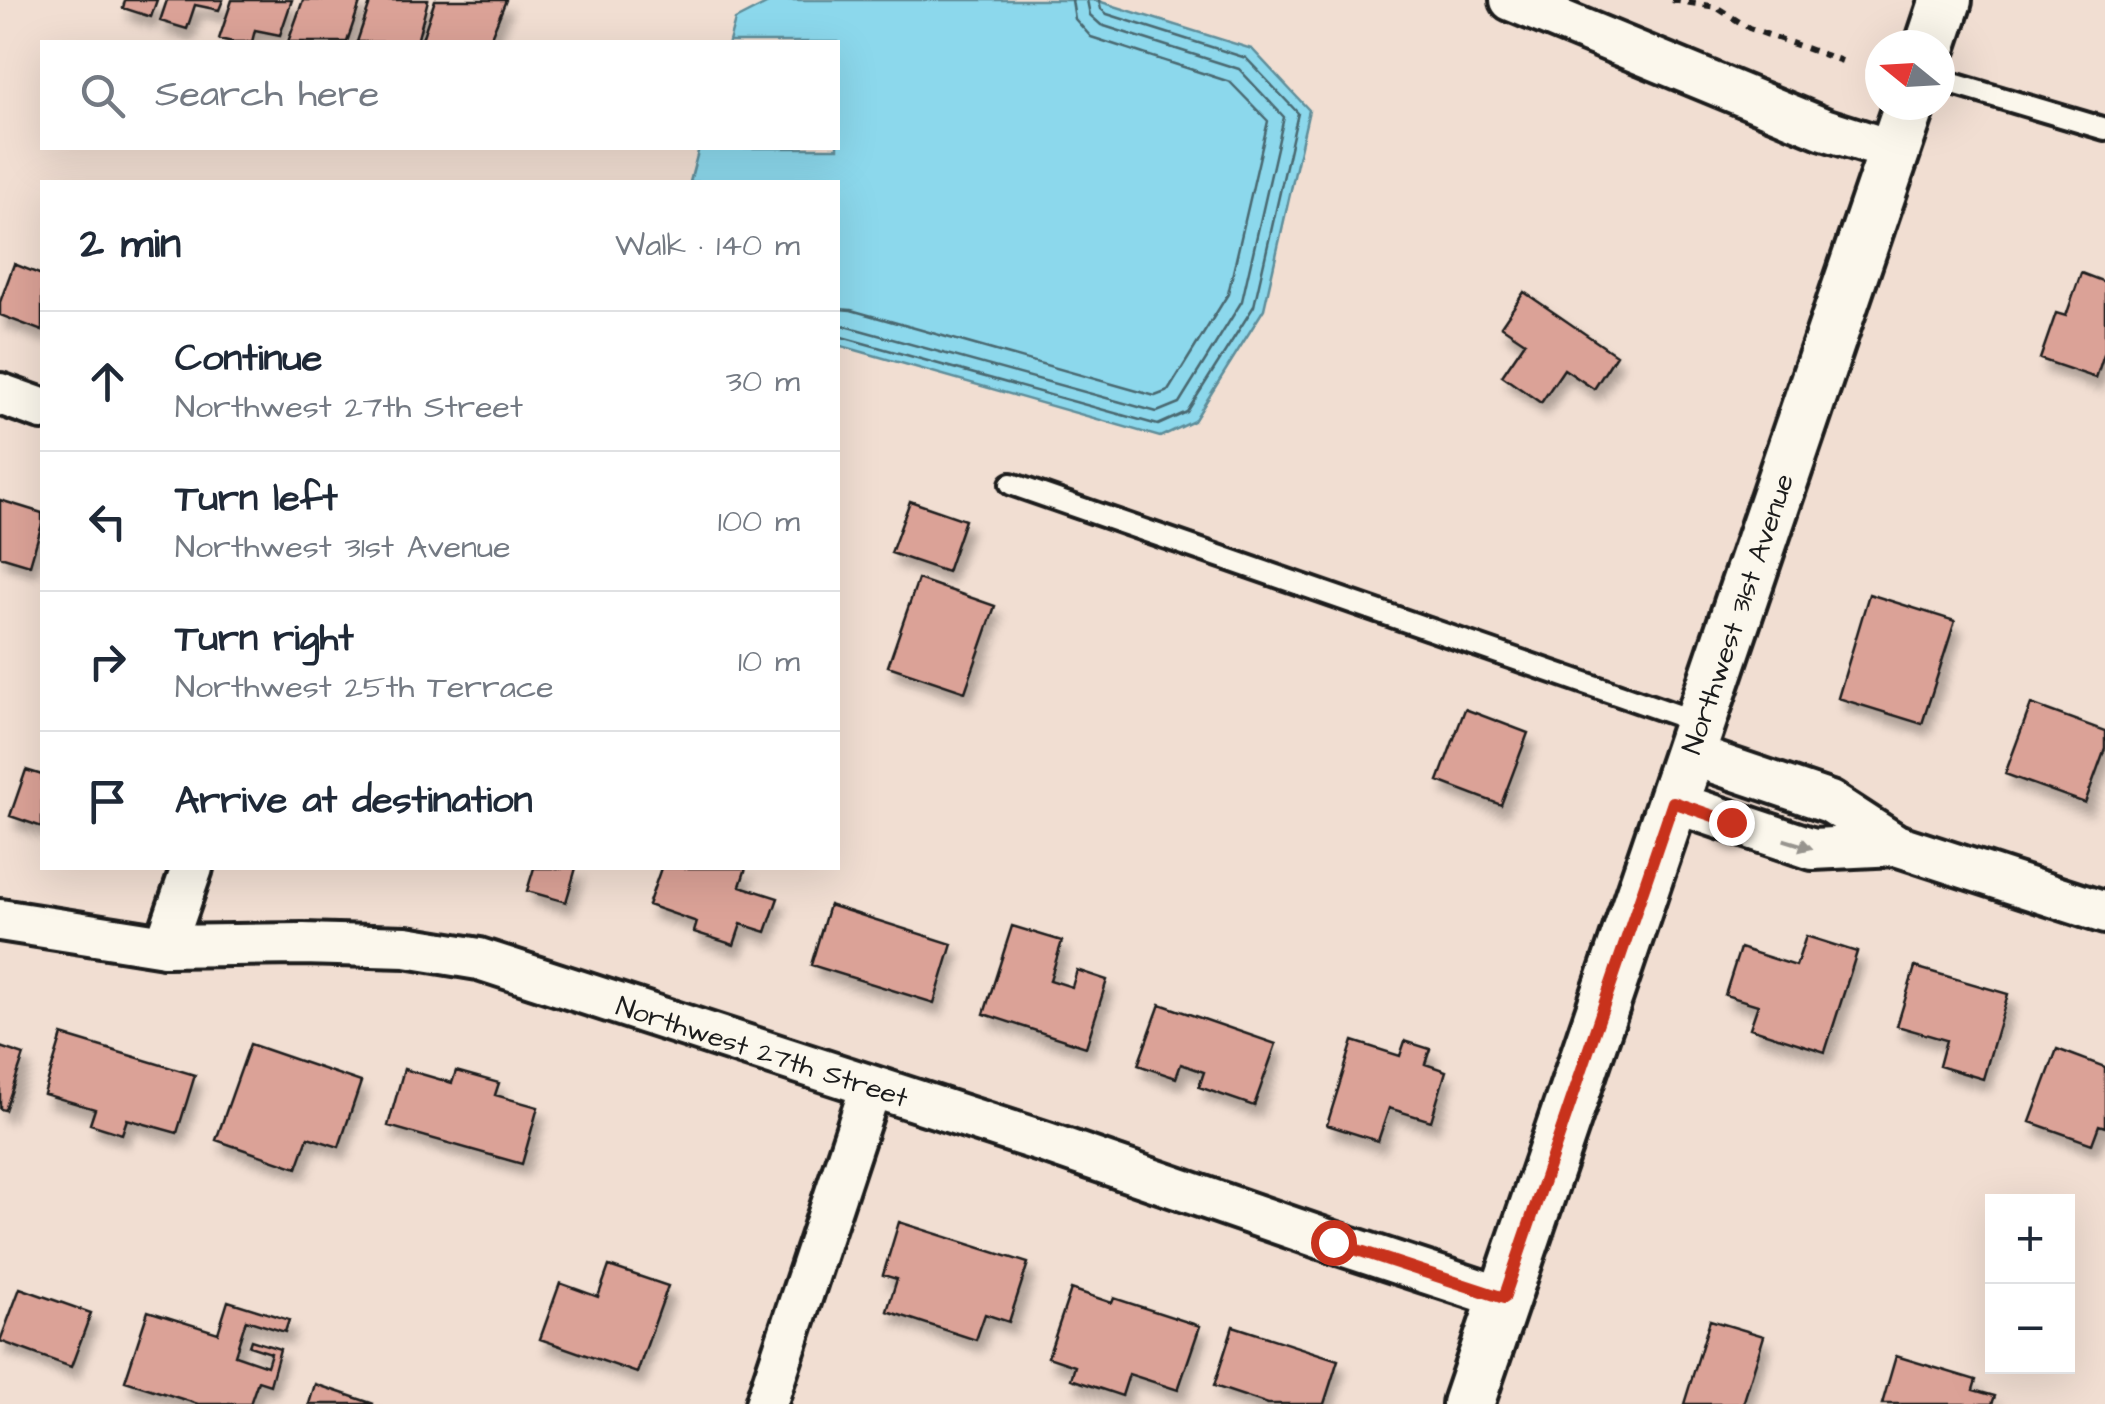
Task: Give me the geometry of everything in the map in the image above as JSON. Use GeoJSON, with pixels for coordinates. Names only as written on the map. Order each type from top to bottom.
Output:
{"type":"FeatureCollection","features":[{"type":"Feature","properties":{"kind":"street"},"geometry":{"type":"LineString","coordinates":[[1511,0],[1824,129],[1893,151]]}},
{"type":"Feature","properties":{"kind":"street"},"geometry":{"type":"LineString","coordinates":[[1936,30],[1946,0]]}},
{"type":"Feature","properties":{"kind":"street","name":"Northwest 31st Avenue"},"geometry":{"type":"LineString","coordinates":[[1468,1404],[1904,120]]}},
{"type":"Feature","properties":{"kind":"street"},"geometry":{"type":"LineString","coordinates":[[0,394],[40,408]]}},
{"type":"Feature","properties":{"kind":"street"},"geometry":{"type":"LineString","coordinates":[[1694,739],[1830,802],[1896,846],[2105,914]]}},
{"type":"Feature","properties":{"kind":"street"},"geometry":{"type":"LineString","coordinates":[[1673,802],[1813,849],[1896,846]]}},
{"type":"Feature","properties":{"kind":"street"},"geometry":{"type":"LineString","coordinates":[[165,946],[191,870]]}},
{"type":"Feature","properties":{"kind":"street","name":"Northwest 27th Street"},"geometry":{"type":"LineString","coordinates":[[0,920],[165,946],[406,946],[479,959],[1046,1143],[1504,1298]]}},
{"type":"Feature","properties":{"kind":"street"},"geometry":{"type":"LineString","coordinates":[[766,1404],[870,1087]]}},
{"type":"Feature","properties":{"kind":"lane"},"geometry":{"type":"LineString","coordinates":[[1955,84],[2105,129]]}},
{"type":"Feature","properties":{"kind":"lane"},"geometry":{"type":"LineString","coordinates":[[1012,484],[1694,739]]}},
{"type":"Feature","properties":{"kind":"path"},"geometry":{"type":"LineString","coordinates":[[1672,0],[1716,7],[1749,28],[1842,61]]}},
{"type":"Feature","properties":{"kind":"water"},"geometry":{"type":"Polygon","coordinates":[[[774,0],[1095,0],[1252,49],[1309,110],[1264,309],[1194,421],[1160,437],[840,346],[840,180],[691,180],[698,150],[840,150],[840,40],[730,40],[735,20],[774,0]]]}},
{"type":"Feature","properties":{"kind":"building"},"geometry":{"type":"Polygon","coordinates":[[[125,0],[157,0],[151,17],[123,8],[125,0]]]}},
{"type":"Feature","properties":{"kind":"building"},"geometry":{"type":"Polygon","coordinates":[[[167,0],[223,0],[219,10],[195,5],[187,29],[160,21],[167,0]]]}},
{"type":"Feature","properties":{"kind":"building"},"geometry":{"type":"Polygon","coordinates":[[[232,0],[292,0],[280,35],[255,30],[252,40],[219,39],[232,0]]]}},
{"type":"Feature","properties":{"kind":"building"},"geometry":{"type":"Polygon","coordinates":[[[303,0],[361,0],[348,40],[289,40],[303,0]]]}},
{"type":"Feature","properties":{"kind":"building"},"geometry":{"type":"Polygon","coordinates":[[[371,0],[428,0],[418,40],[358,40],[371,0]]]}},
{"type":"Feature","properties":{"kind":"building"},"geometry":{"type":"Polygon","coordinates":[[[435,0],[506,0],[490,40],[422,40],[435,0]]]}},
{"type":"Feature","properties":{"kind":"building"},"geometry":{"type":"Polygon","coordinates":[[[14,264],[40,274],[40,330],[0,315],[0,302],[14,264]]]}},
{"type":"Feature","properties":{"kind":"building"},"geometry":{"type":"Polygon","coordinates":[[[2081,273],[2105,282],[2105,351],[2096,378],[2040,359],[2056,313],[2066,316],[2081,273]]]}},
{"type":"Feature","properties":{"kind":"building"},"geometry":{"type":"Polygon","coordinates":[[[1524,292],[1616,355],[1594,389],[1564,369],[1541,403],[1502,376],[1525,342],[1501,326],[1524,292]]]}},
{"type":"Feature","properties":{"kind":"building"},"geometry":{"type":"Polygon","coordinates":[[[0,500],[40,512],[40,531],[30,565],[0,556],[0,500]]]}},
{"type":"Feature","properties":{"kind":"building"},"geometry":{"type":"Polygon","coordinates":[[[910,501],[965,520],[947,572],[891,553],[910,501]]]}},
{"type":"Feature","properties":{"kind":"building"},"geometry":{"type":"Polygon","coordinates":[[[918,579],[995,606],[965,692],[888,666],[918,579]]]}},
{"type":"Feature","properties":{"kind":"building"},"geometry":{"type":"Polygon","coordinates":[[[1869,594],[1955,621],[1922,724],[1838,698],[1869,594]]]}},
{"type":"Feature","properties":{"kind":"building"},"geometry":{"type":"Polygon","coordinates":[[[2031,704],[2105,731],[2105,748],[2085,803],[2005,774],[2031,704]]]}},
{"type":"Feature","properties":{"kind":"building"},"geometry":{"type":"Polygon","coordinates":[[[1465,709],[1528,733],[1501,805],[1438,781],[1465,709]]]}},
{"type":"Feature","properties":{"kind":"building"},"geometry":{"type":"Polygon","coordinates":[[[26,770],[40,774],[40,826],[10,816],[26,770]]]}},
{"type":"Feature","properties":{"kind":"building"},"geometry":{"type":"Polygon","coordinates":[[[533,870],[575,870],[566,902],[527,891],[533,870]]]}},
{"type":"Feature","properties":{"kind":"building"},"geometry":{"type":"Polygon","coordinates":[[[660,870],[745,870],[740,886],[778,898],[766,932],[741,924],[734,945],[694,932],[697,922],[648,905],[660,870]]]}},
{"type":"Feature","properties":{"kind":"building"},"geometry":{"type":"Polygon","coordinates":[[[829,905],[952,944],[934,1003],[811,965],[829,905]]]}},
{"type":"Feature","properties":{"kind":"building"},"geometry":{"type":"Polygon","coordinates":[[[1012,926],[1062,941],[1050,980],[1072,987],[1077,970],[1107,980],[1086,1047],[984,1014],[1012,926]]]}},
{"type":"Feature","properties":{"kind":"building"},"geometry":{"type":"Polygon","coordinates":[[[1806,936],[1857,952],[1825,1052],[1750,1028],[1758,1005],[1725,995],[1740,948],[1796,966],[1806,936]]]}},
{"type":"Feature","properties":{"kind":"building"},"geometry":{"type":"Polygon","coordinates":[[[1915,967],[2008,994],[1983,1079],[1939,1066],[1946,1040],[1897,1026],[1915,967]]]}},
{"type":"Feature","properties":{"kind":"building"},"geometry":{"type":"Polygon","coordinates":[[[1160,1004],[1276,1044],[1254,1106],[1199,1087],[1204,1072],[1181,1064],[1176,1078],[1138,1065],[1160,1004]]]}},
{"type":"Feature","properties":{"kind":"building"},"geometry":{"type":"Polygon","coordinates":[[[62,1035],[195,1075],[177,1133],[127,1119],[122,1134],[90,1124],[95,1109],[44,1094],[62,1035]]]}},
{"type":"Feature","properties":{"kind":"building"},"geometry":{"type":"Polygon","coordinates":[[[1353,1041],[1400,1056],[1405,1041],[1430,1049],[1425,1064],[1446,1071],[1431,1121],[1389,1108],[1378,1141],[1327,1125],[1353,1041]]]}},
{"type":"Feature","properties":{"kind":"building"},"geometry":{"type":"Polygon","coordinates":[[[250,1044],[361,1082],[339,1147],[308,1137],[297,1168],[216,1140],[250,1044]]]}},
{"type":"Feature","properties":{"kind":"building"},"geometry":{"type":"Polygon","coordinates":[[[0,1047],[24,1055],[5,1110],[0,1109],[0,1047]]]}},
{"type":"Feature","properties":{"kind":"building"},"geometry":{"type":"Polygon","coordinates":[[[2057,1049],[2105,1067],[2105,1127],[2099,1125],[2092,1144],[2030,1122],[2057,1049]]]}},
{"type":"Feature","properties":{"kind":"building"},"geometry":{"type":"Polygon","coordinates":[[[404,1069],[452,1083],[456,1071],[499,1083],[495,1095],[538,1107],[522,1164],[388,1126],[404,1069]]]}},
{"type":"Feature","properties":{"kind":"building"},"geometry":{"type":"Polygon","coordinates":[[[899,1222],[1028,1263],[1009,1322],[985,1314],[976,1340],[887,1311],[897,1279],[883,1275],[899,1222]]]}},
{"type":"Feature","properties":{"kind":"building"},"geometry":{"type":"Polygon","coordinates":[[[609,1266],[668,1286],[637,1373],[540,1339],[560,1283],[598,1297],[609,1266]]]}},
{"type":"Feature","properties":{"kind":"building"},"geometry":{"type":"Polygon","coordinates":[[[20,1288],[91,1313],[71,1367],[0,1341],[20,1288]]]}},
{"type":"Feature","properties":{"kind":"building"},"geometry":{"type":"Polygon","coordinates":[[[1071,1289],[1112,1303],[1114,1298],[1200,1326],[1178,1390],[1129,1374],[1122,1396],[1071,1379],[1075,1366],[1048,1357],[1071,1289]]]}},
{"type":"Feature","properties":{"kind":"building"},"geometry":{"type":"Polygon","coordinates":[[[228,1301],[289,1320],[285,1332],[246,1320],[235,1355],[267,1366],[271,1353],[249,1346],[251,1340],[280,1349],[270,1385],[258,1381],[250,1404],[198,1404],[125,1381],[148,1311],[218,1333],[228,1301]]]}},
{"type":"Feature","properties":{"kind":"building"},"geometry":{"type":"Polygon","coordinates":[[[1710,1320],[1764,1336],[1743,1404],[1684,1404],[1710,1320]]]}},
{"type":"Feature","properties":{"kind":"building"},"geometry":{"type":"Polygon","coordinates":[[[1233,1326],[1338,1360],[1324,1404],[1268,1404],[1214,1386],[1233,1326]]]}},
{"type":"Feature","properties":{"kind":"building"},"geometry":{"type":"Polygon","coordinates":[[[1896,1356],[1976,1380],[1973,1390],[1995,1396],[1992,1404],[1882,1404],[1896,1356]]]}},
{"type":"Feature","properties":{"kind":"building"},"geometry":{"type":"Polygon","coordinates":[[[315,1384],[374,1404],[309,1404],[315,1384]]]}},
{"type":"Feature","properties":{"kind":"route"},"geometry":{"type":"LineString","coordinates":[[1333,1242],[1504,1298],[1673,802],[1731,822]]}}]}
